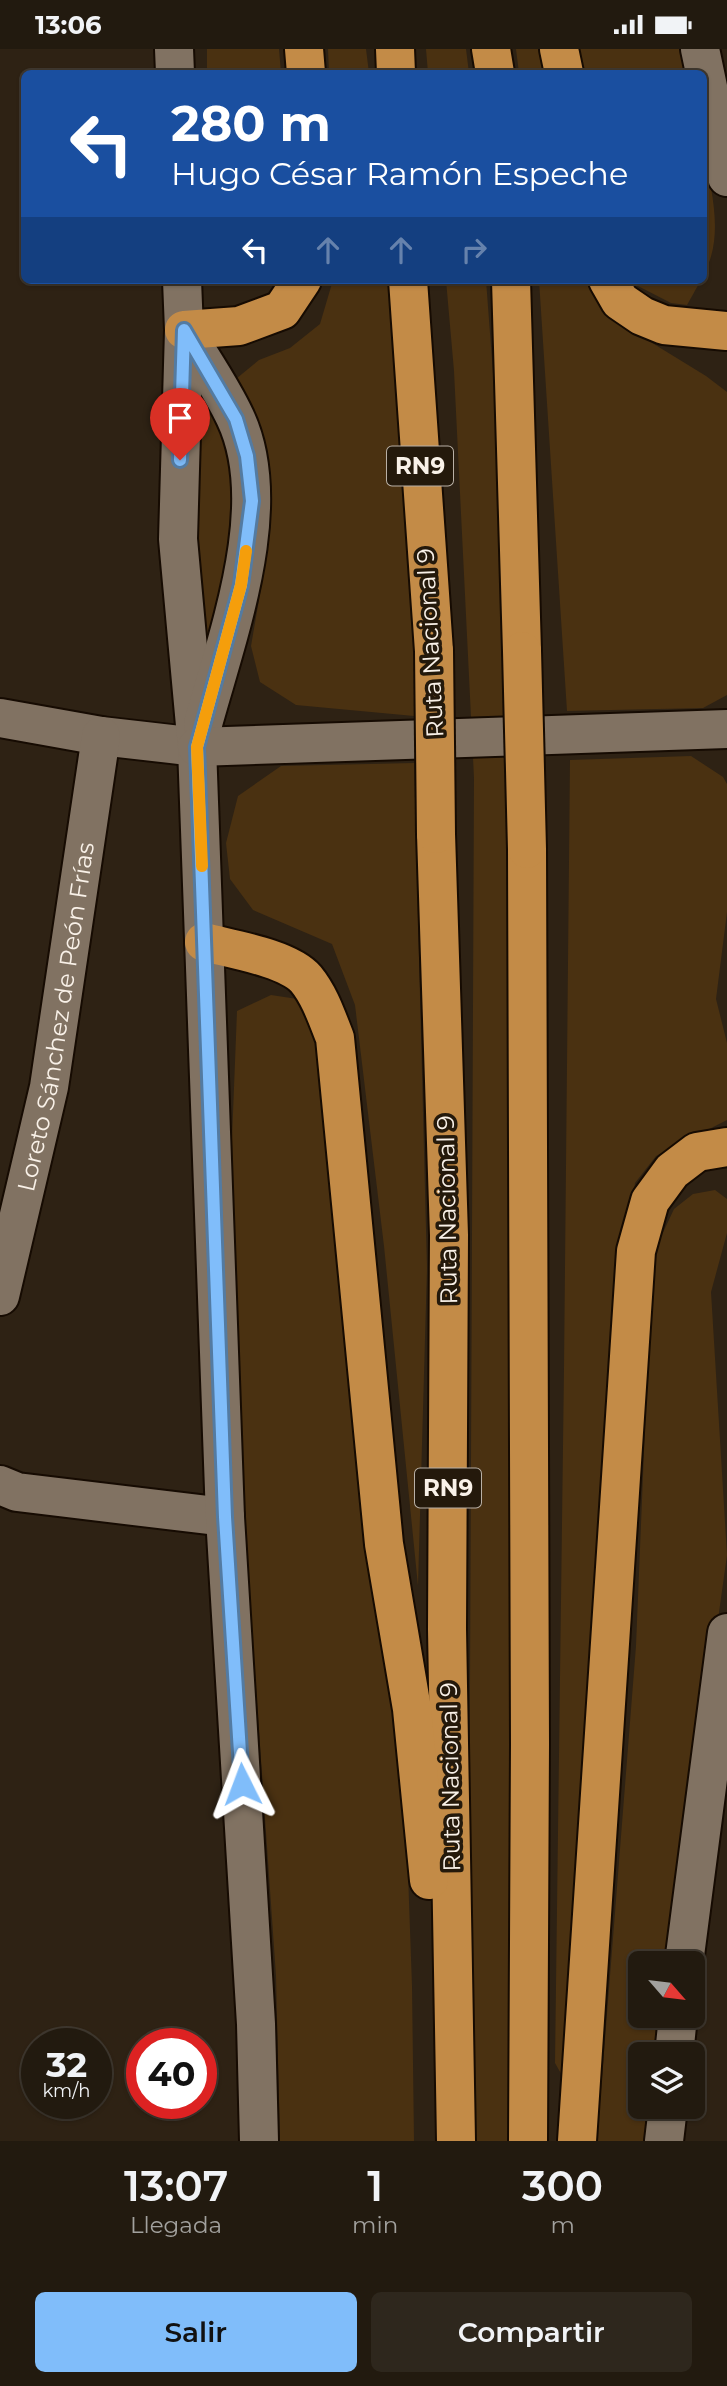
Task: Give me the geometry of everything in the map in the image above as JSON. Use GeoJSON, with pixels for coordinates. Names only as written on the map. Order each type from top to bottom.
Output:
{"type":"FeatureCollection","features":[{"type":"Feature","properties":{"kind":"highway"},"geometry":{"type":"LineString","coordinates":[[304,49],[306,70]]}},
{"type":"Feature","properties":{"kind":"highway"},"geometry":{"type":"LineString","coordinates":[[395,49],[396,70]]}},
{"type":"Feature","properties":{"kind":"highway"},"geometry":{"type":"LineString","coordinates":[[491,49],[494,70]]}},
{"type":"Feature","properties":{"kind":"highway"},"geometry":{"type":"LineString","coordinates":[[559,49],[563,70]]}},
{"type":"Feature","properties":{"kind":"highway"},"geometry":{"type":"LineString","coordinates":[[184,330],[239,326],[282,310],[299,284]]}},
{"type":"Feature","properties":{"kind":"highway","name":"Ruta Nacional 9"},"geometry":{"type":"LineString","coordinates":[[408,284],[434,652],[436,835],[449,1235],[447,1629],[456,2141]]}},
{"type":"Feature","properties":{"kind":"highway"},"geometry":{"type":"LineString","coordinates":[[511,284],[527,849],[530,1744],[528,2141]]}},
{"type":"Feature","properties":{"kind":"highway"},"geometry":{"type":"LineString","coordinates":[[610,284],[620,301],[642,316],[664,325],[727,331]]}},
{"type":"Feature","properties":{"kind":"highway"},"geometry":{"type":"LineString","coordinates":[[204,941],[284,964],[304,977],[319,999],[335,1038],[384,1544],[412,1709],[456,2141]]}},
{"type":"Feature","properties":{"kind":"highway"},"geometry":{"type":"LineString","coordinates":[[577,2141],[636,1251],[650,1201],[672,1171],[697,1152],[727,1147]]}},
{"type":"Feature","properties":{"kind":"street"},"geometry":{"type":"LineString","coordinates":[[174,49],[174,70]]}},
{"type":"Feature","properties":{"kind":"street"},"geometry":{"type":"LineString","coordinates":[[700,49],[704,70]]}},
{"type":"Feature","properties":{"kind":"street"},"geometry":{"type":"LineString","coordinates":[[707,82],[727,177]]}},
{"type":"Feature","properties":{"kind":"street"},"geometry":{"type":"LineString","coordinates":[[182,284],[184,330],[178,539],[197,747],[225,1517],[256,2024],[259,2141]]}},
{"type":"Feature","properties":{"kind":"street"},"geometry":{"type":"LineString","coordinates":[[184,330],[236,419],[247,456],[252,501],[241,585],[197,747]]}},
{"type":"Feature","properties":{"kind":"street"},"geometry":{"type":"LineString","coordinates":[[0,718],[101,736],[197,747],[727,729]]}},
{"type":"Feature","properties":{"kind":"street","name":"Loreto Sánchez de Peón Frías"},"geometry":{"type":"LineString","coordinates":[[0,1296],[49,1087],[101,736]]}},
{"type":"Feature","properties":{"kind":"street"},"geometry":{"type":"LineString","coordinates":[[0,1485],[17,1492],[225,1517]]}},
{"type":"Feature","properties":{"kind":"street"},"geometry":{"type":"LineString","coordinates":[[686,1951],[720,1753],[727,1633]]}},
{"type":"Feature","properties":{"kind":"street"},"geometry":{"type":"LineString","coordinates":[[664,2141],[667,2119]]}},
{"type":"Feature","properties":{"kind":"shaded area"},"geometry":{"type":"Polygon","coordinates":[[[207,49],[279,49],[281,70],[207,70],[207,49]]]}},
{"type":"Feature","properties":{"kind":"shaded area"},"geometry":{"type":"Polygon","coordinates":[[[328,49],[366,49],[369,70],[329,70],[328,49]]]}},
{"type":"Feature","properties":{"kind":"shaded area"},"geometry":{"type":"Polygon","coordinates":[[[426,49],[466,49],[469,70],[428,70],[426,49]]]}},
{"type":"Feature","properties":{"kind":"shaded area"},"geometry":{"type":"Polygon","coordinates":[[[516,49],[548,49],[552,70],[519,70],[516,49]]]}},
{"type":"Feature","properties":{"kind":"shaded area"},"geometry":{"type":"Polygon","coordinates":[[[572,49],[680,49],[684,70],[576,70],[572,49]]]}},
{"type":"Feature","properties":{"kind":"shaded area"},"geometry":{"type":"Polygon","coordinates":[[[707,168],[715,230],[707,267],[707,168]]]}},
{"type":"Feature","properties":{"kind":"shaded area"},"geometry":{"type":"Polygon","coordinates":[[[332,284],[392,284],[419,630],[414,716],[296,705],[260,682],[251,646],[265,565],[267,473],[231,383],[259,360],[290,348],[320,324],[332,284]]]}},
{"type":"Feature","properties":{"kind":"shaded area"},"geometry":{"type":"Polygon","coordinates":[[[446,284],[486,284],[502,493],[517,1066],[516,2141],[468,2141],[474,778],[454,371],[446,284]]]}},
{"type":"Feature","properties":{"kind":"shaded area"},"geometry":{"type":"Polygon","coordinates":[[[539,284],[594,284],[618,322],[706,376],[727,392],[727,695],[703,708],[567,711],[539,284]]]}},
{"type":"Feature","properties":{"kind":"shaded area"},"geometry":{"type":"Polygon","coordinates":[[[699,284],[687,305],[671,303],[636,285],[699,284]]]}},
{"type":"Feature","properties":{"kind":"shaded area"},"geometry":{"type":"Polygon","coordinates":[[[212,402],[236,457],[242,517],[203,671],[193,570],[191,498],[194,463],[201,431],[212,402]]]}},
{"type":"Feature","properties":{"kind":"shaded area"},"geometry":{"type":"Polygon","coordinates":[[[691,756],[723,777],[727,784],[727,912],[716,999],[727,1043],[727,1120],[656,1156],[635,1183],[626,1243],[576,2100],[555,2063],[570,760],[691,756]]]}},
{"type":"Feature","properties":{"kind":"shaded area"},"geometry":{"type":"Polygon","coordinates":[[[414,763],[427,1268],[418,1586],[384,1246],[355,1005],[332,944],[253,910],[230,879],[226,843],[238,796],[281,766],[414,763]]]}},
{"type":"Feature","properties":{"kind":"shaded area"},"geometry":{"type":"Polygon","coordinates":[[[271,995],[304,1000],[326,1047],[406,1817],[414,2141],[280,2141],[276,1976],[237,1415],[232,1139],[237,1011],[271,995]]]}},
{"type":"Feature","properties":{"kind":"shaded area"},"geometry":{"type":"Polygon","coordinates":[[[715,1190],[727,1199],[727,1233],[711,1292],[727,1555],[672,1951],[628,1951],[628,2028],[661,2028],[659,2042],[628,2042],[628,2119],[648,2119],[645,2141],[597,2141],[636,1646],[652,1256],[674,1209],[693,1194],[715,1190]]]}},
{"type":"Feature","properties":{"kind":"slow traffic"},"geometry":{"type":"LineString","coordinates":[[202,866],[197,747],[241,585],[246,551]]}},
{"type":"Feature","properties":{"kind":"route"},"geometry":{"type":"LineString","coordinates":[[180,460],[184,330],[236,419],[247,456],[252,501],[241,585],[197,747],[225,1517],[242,1784]]}}]}
